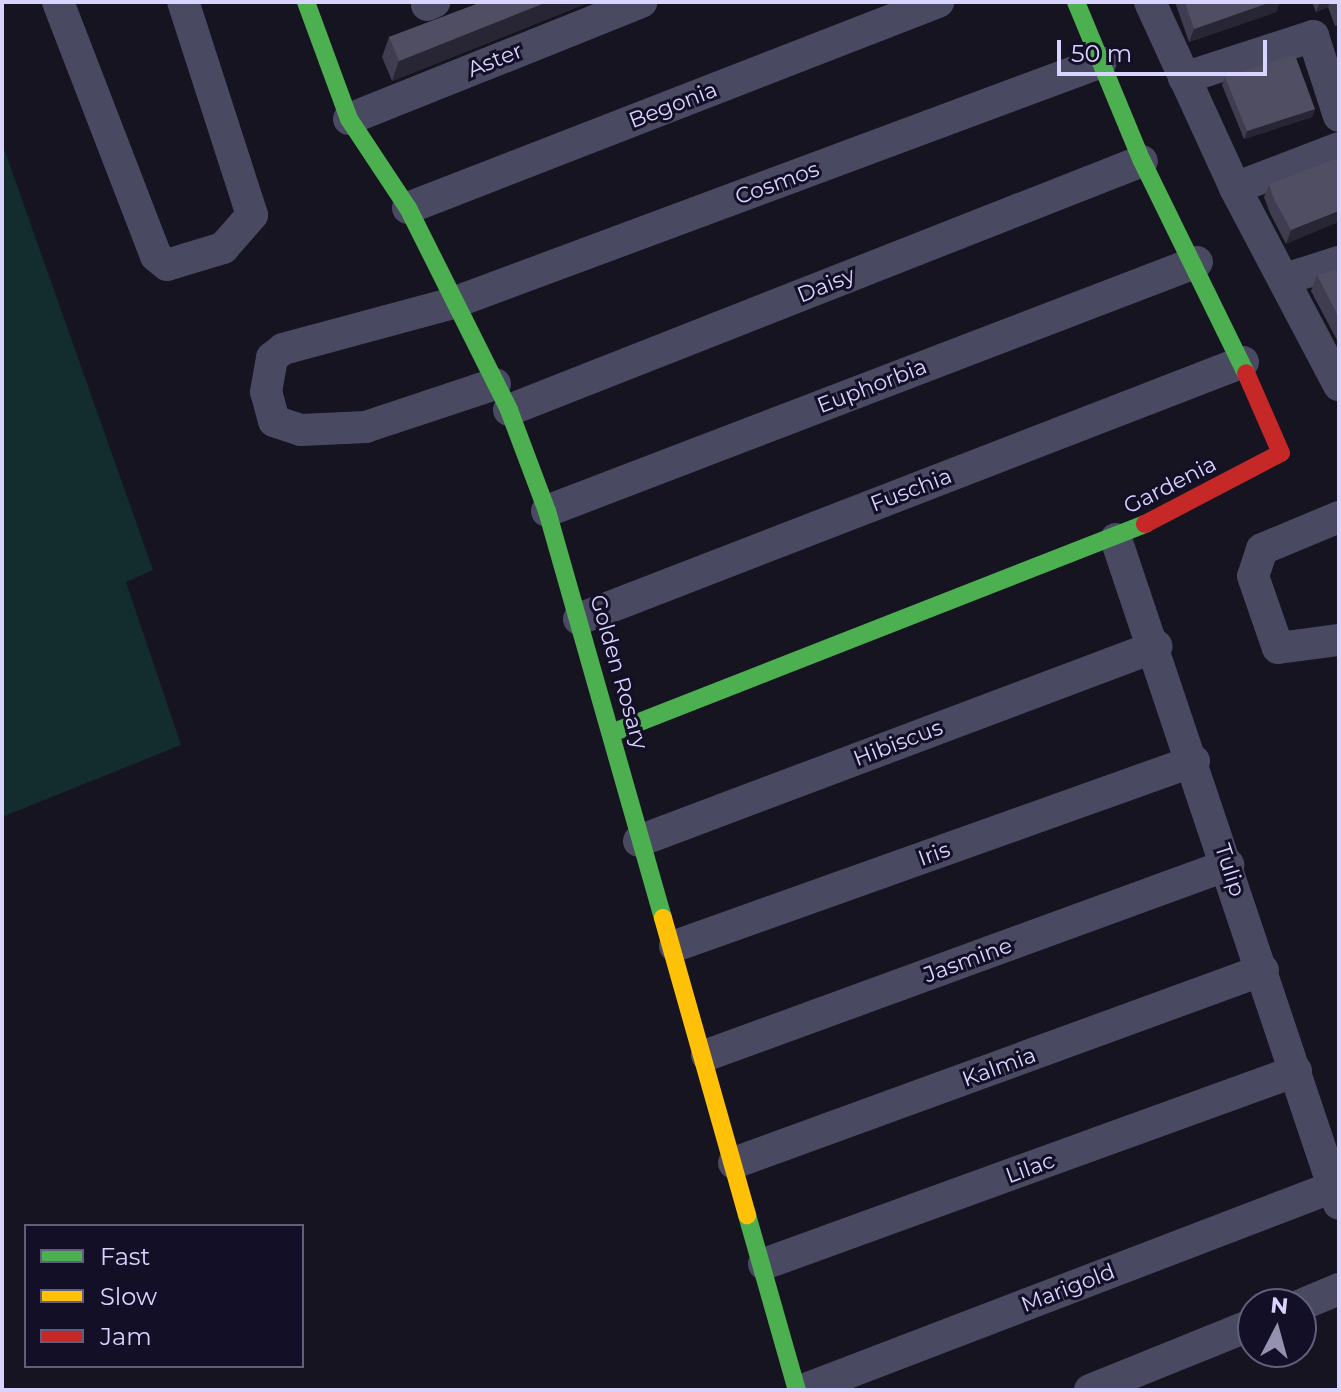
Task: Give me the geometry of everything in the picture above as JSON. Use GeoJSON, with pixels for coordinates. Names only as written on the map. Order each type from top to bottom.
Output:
{"type":"FeatureCollection","features":[{"type":"Feature","properties":{"kind":"street"},"geometry":{"type":"LineString","coordinates":[[58,2],[156,256],[167,265],[223,248],[252,215],[183,2]]}},
{"type":"Feature","properties":{"kind":"street","name":"Golden Rosary"},"geometry":{"type":"LineString","coordinates":[[306,2],[349,119],[408,208],[502,397],[547,511],[614,732],[639,841],[675,946],[707,1055],[734,1163],[800,1390]]}},
{"type":"Feature","properties":{"kind":"street","name":"Aster"},"geometry":{"type":"LineString","coordinates":[[349,119],[641,2]]}},
{"type":"Feature","properties":{"kind":"street","name":"Begonia"},"geometry":{"type":"LineString","coordinates":[[408,208],[938,2]]}},
{"type":"Feature","properties":{"kind":"street","name":"Gardenia"},"geometry":{"type":"LineString","coordinates":[[614,732],[1116,539],[1281,453],[1197,262],[1142,161],[1076,2]]}},
{"type":"Feature","properties":{"kind":"street"},"geometry":{"type":"LineString","coordinates":[[1150,2],[1235,188],[1337,376]]}},
{"type":"Feature","properties":{"kind":"street"},"geometry":{"type":"LineString","coordinates":[[1184,78],[1313,36],[1339,116]]}},
{"type":"Feature","properties":{"kind":"street","name":"Cosmos"},"geometry":{"type":"LineString","coordinates":[[502,397],[366,427],[301,430],[268,411],[268,371],[283,349],[453,303],[1101,62]]}},
{"type":"Feature","properties":{"kind":"street"},"geometry":{"type":"LineString","coordinates":[[1235,188],[1339,148]]}},
{"type":"Feature","properties":{"kind":"street","name":"Daisy"},"geometry":{"type":"LineString","coordinates":[[502,397],[1142,161]]}},
{"type":"Feature","properties":{"kind":"street","name":"Euphorbia"},"geometry":{"type":"LineString","coordinates":[[547,511],[1197,262]]}},
{"type":"Feature","properties":{"kind":"street"},"geometry":{"type":"LineString","coordinates":[[1285,279],[1339,262]]}},
{"type":"Feature","properties":{"kind":"street","name":"Fuschia"},"geometry":{"type":"LineString","coordinates":[[579,619],[1243,362]]}},
{"type":"Feature","properties":{"kind":"street"},"geometry":{"type":"LineString","coordinates":[[1339,517],[1262,549],[1253,576],[1278,648],[1339,640]]}},
{"type":"Feature","properties":{"kind":"street","name":"Tulip"},"geometry":{"type":"LineString","coordinates":[[1116,539],[1157,646],[1336,1195]]}},
{"type":"Feature","properties":{"kind":"street","name":"Hibiscus"},"geometry":{"type":"LineString","coordinates":[[639,841],[1157,646]]}},
{"type":"Feature","properties":{"kind":"street","name":"Iris"},"geometry":{"type":"LineString","coordinates":[[675,946],[1194,761]]}},
{"type":"Feature","properties":{"kind":"street","name":"Jasmine"},"geometry":{"type":"LineString","coordinates":[[707,1055],[1228,865]]}},
{"type":"Feature","properties":{"kind":"street","name":"Kalmia"},"geometry":{"type":"LineString","coordinates":[[734,1163],[1263,970]]}},
{"type":"Feature","properties":{"kind":"street","name":"Lilac"},"geometry":{"type":"LineString","coordinates":[[764,1264],[1296,1071]]}},
{"type":"Feature","properties":{"kind":"street","name":"Marigold"},"geometry":{"type":"LineString","coordinates":[[800,1390],[1336,1195]]}},
{"type":"Feature","properties":{"kind":"street"},"geometry":{"type":"LineString","coordinates":[[1317,1298],[1339,1289]]}},
{"type":"Feature","properties":{"kind":"street"},"geometry":{"type":"LineString","coordinates":[[1090,1390],[1237,1330]]}},
{"type":"Feature","properties":{"kind":"green space"},"geometry":{"type":"Polygon","coordinates":[[[2,143],[153,570],[126,582],[181,745],[2,817],[2,143]]]}},
{"type":"Feature","properties":{"kind":"building"},"geometry":{"type":"Polygon","coordinates":[[[482,2],[547,2],[399,61],[389,37],[482,2]]]}},
{"type":"Feature","properties":{"kind":"building"},"geometry":{"type":"Polygon","coordinates":[[[1185,2],[1271,2],[1194,29],[1185,2]]]}},
{"type":"Feature","properties":{"kind":"building"},"geometry":{"type":"Polygon","coordinates":[[[1295,55],[1315,109],[1247,131],[1225,77],[1295,55]]]}},
{"type":"Feature","properties":{"kind":"building"},"geometry":{"type":"Polygon","coordinates":[[[1339,157],[1339,211],[1291,230],[1269,184],[1339,157]]]}},
{"type":"Feature","properties":{"kind":"building"},"geometry":{"type":"Polygon","coordinates":[[[1339,268],[1339,318],[1317,275],[1339,268]]]}},
{"type":"Feature","properties":{"kind":"traffic: fast"},"geometry":{"type":"LineString","coordinates":[[306,2],[349,119],[408,208],[509,410],[547,511],[663,918]]}},
{"type":"Feature","properties":{"kind":"traffic: fast"},"geometry":{"type":"LineString","coordinates":[[1076,2],[1142,161],[1246,373]]}},
{"type":"Feature","properties":{"kind":"traffic: fast"},"geometry":{"type":"LineString","coordinates":[[614,732],[1145,524]]}},
{"type":"Feature","properties":{"kind":"traffic: fast"},"geometry":{"type":"LineString","coordinates":[[747,1215],[797,1390]]}},
{"type":"Feature","properties":{"kind":"traffic: slow"},"geometry":{"type":"LineString","coordinates":[[663,918],[747,1215]]}},
{"type":"Feature","properties":{"kind":"traffic: jam"},"geometry":{"type":"LineString","coordinates":[[1145,524],[1281,453],[1246,373]]}}]}
